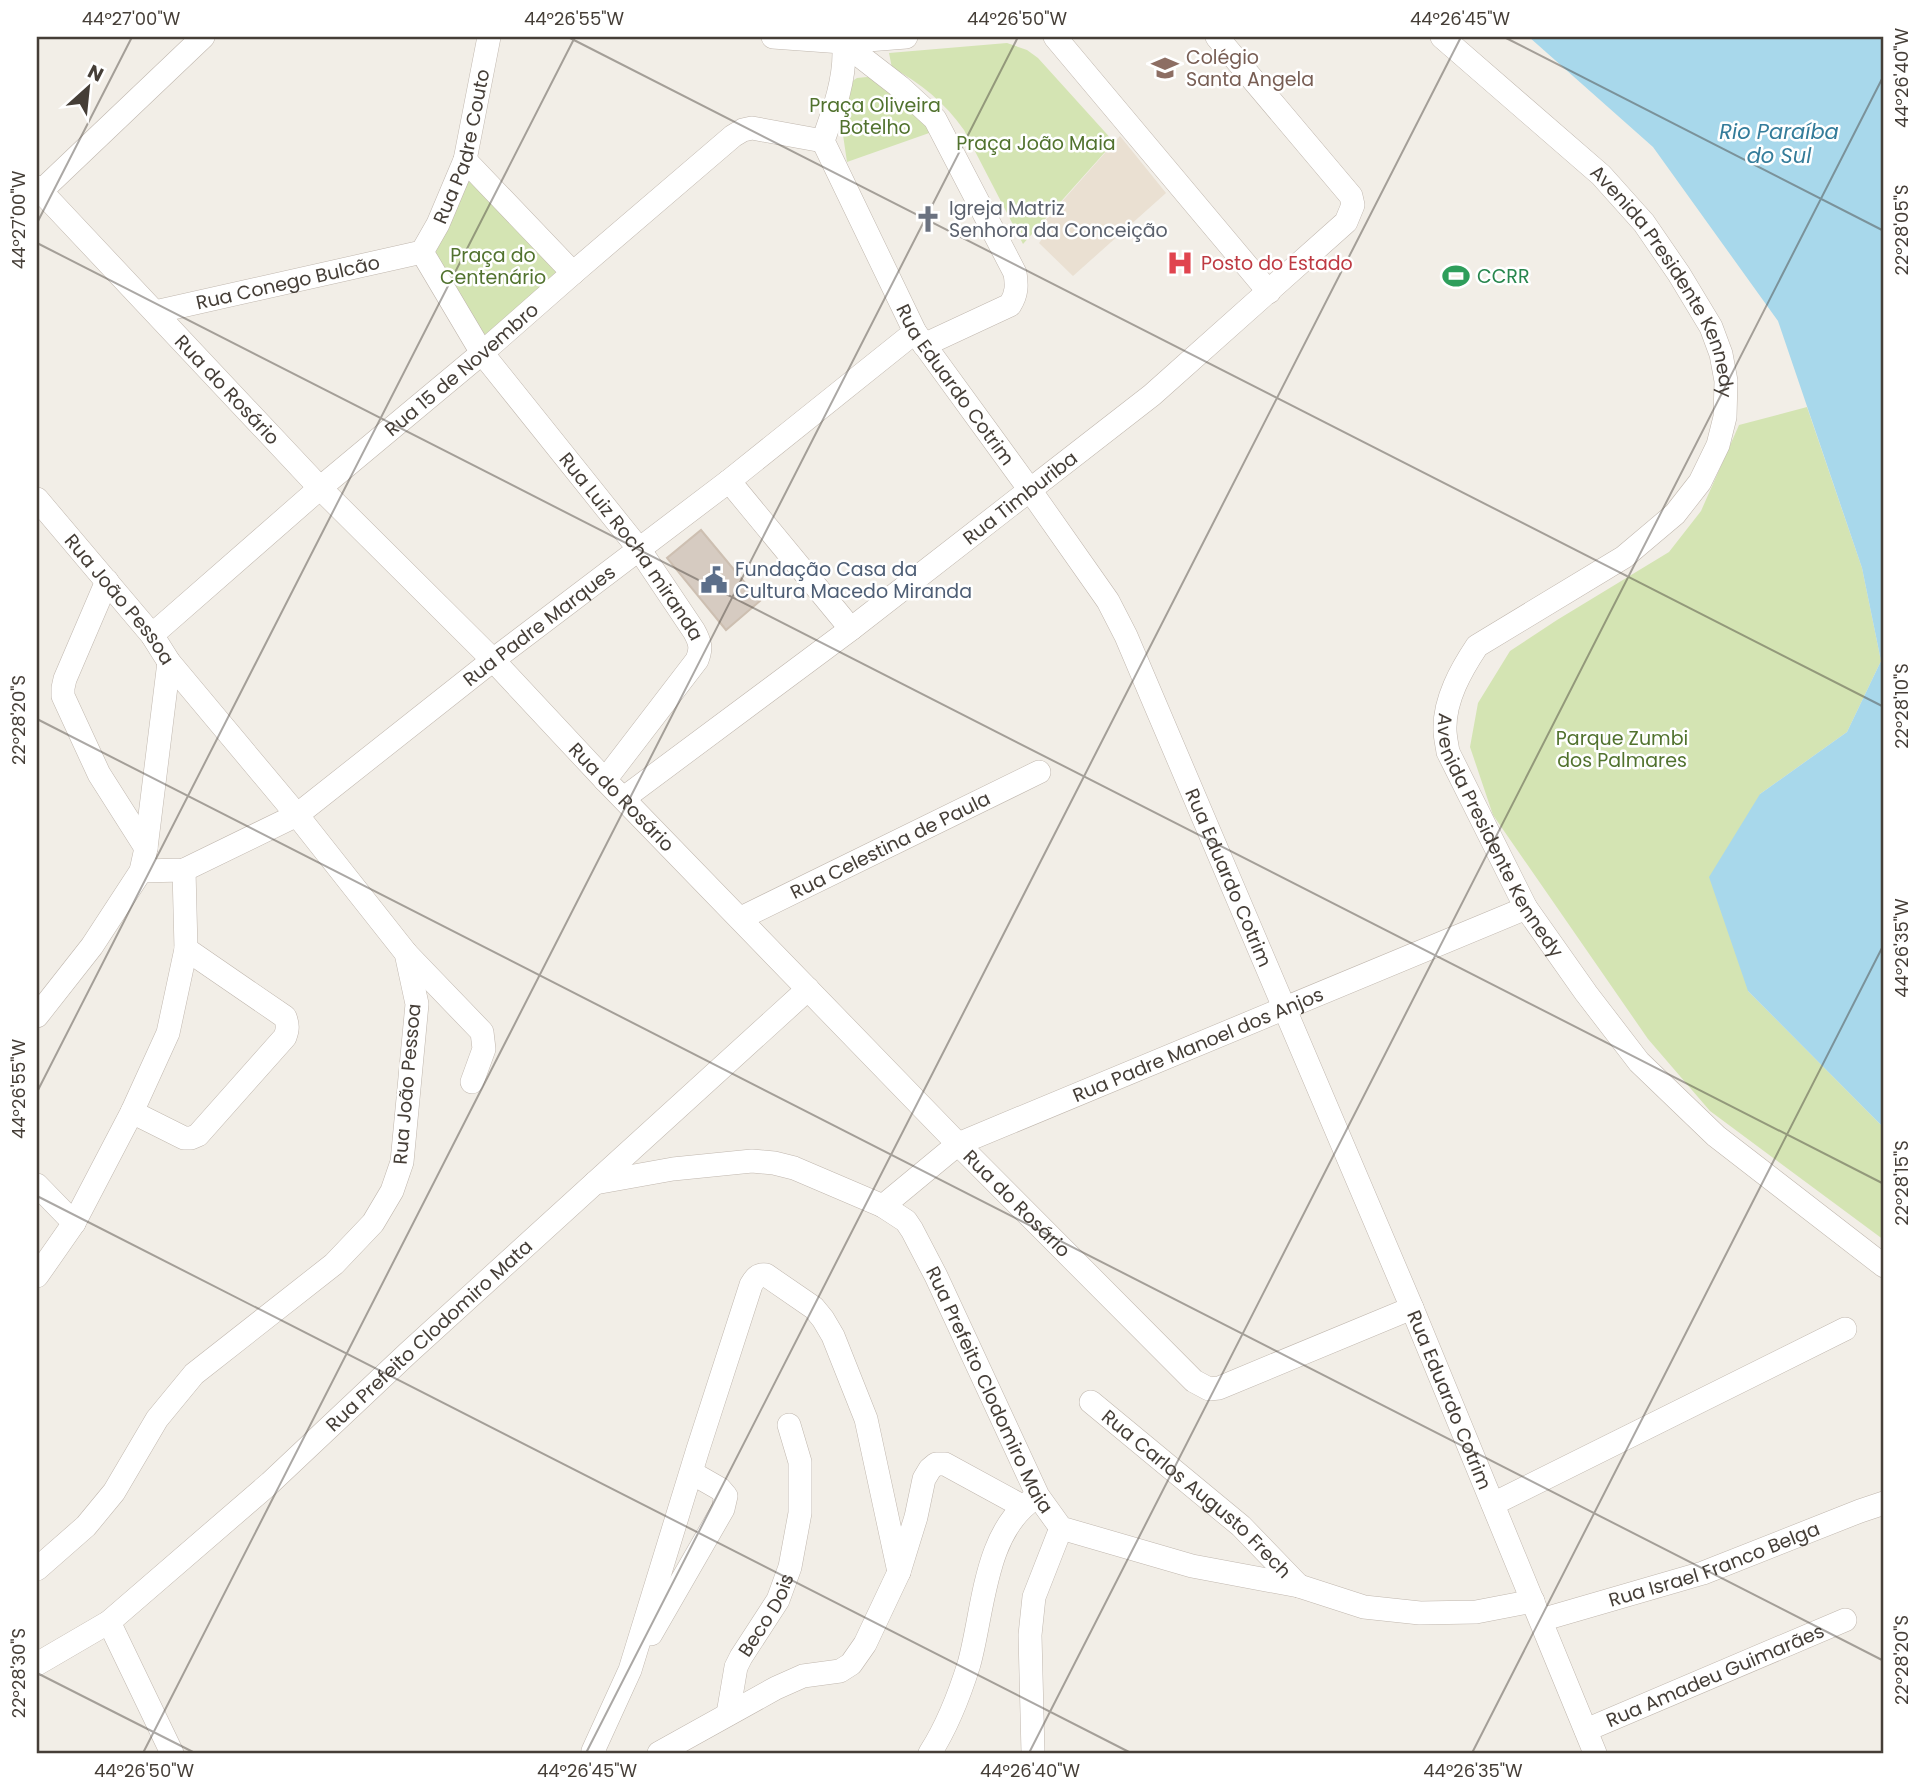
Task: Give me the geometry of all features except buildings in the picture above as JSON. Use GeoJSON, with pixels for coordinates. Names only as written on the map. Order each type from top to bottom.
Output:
{"type":"FeatureCollection","features":[{"type":"Feature","properties":{"kind":"street"},"geometry":{"type":"LineString","coordinates":[[38,191],[203,37]]}},
{"type":"Feature","properties":{"kind":"street","name":"Rua Padre Couto"},"geometry":{"type":"LineString","coordinates":[[422,252],[438,224],[466,160],[489,37]]}},
{"type":"Feature","properties":{"kind":"street"},"geometry":{"type":"LineString","coordinates":[[773,37],[906,37]]}},
{"type":"Feature","properties":{"kind":"street"},"geometry":{"type":"LineString","coordinates":[[1055,37],[1269,292]]}},
{"type":"Feature","properties":{"kind":"street","name":"Rua Timburiba"},"geometry":{"type":"LineString","coordinates":[[624,798],[851,629],[1152,395],[1346,222],[1353,205],[1351,196],[1217,37]]}},
{"type":"Feature","properties":{"kind":"street","name":"Avenida Presidente Kennedy"},"geometry":{"type":"LineString","coordinates":[[1442,37],[1601,176],[1644,223],[1712,327],[1726,381],[1725,417],[1718,445],[1700,482],[1675,514],[1625,557],[1477,646],[1462,669],[1449,704],[1445,729],[1448,752],[1526,908],[1639,1062],[1716,1136],[1884,1266]]}},
{"type":"Feature","properties":{"kind":"street"},"geometry":{"type":"LineString","coordinates":[[822,141],[842,80],[842,39]]}},
{"type":"Feature","properties":{"kind":"street","name":"Rua Padre Marques"},"geometry":{"type":"LineString","coordinates":[[144,860],[184,870],[297,815],[493,660],[920,339],[1010,305],[1017,284],[1012,265],[934,119],[842,39]]}},
{"type":"Feature","properties":{"kind":"street","name":"Rua 15 de Novembro"},"geometry":{"type":"LineString","coordinates":[[152,635],[723,144],[743,130],[752,128],[822,141]]}},
{"type":"Feature","properties":{"kind":"street","name":"Rua Eduardo Cotrim"},"geometry":{"type":"LineString","coordinates":[[822,141],[920,339],[1108,601],[1126,636],[1412,1308],[1595,1753]]}},
{"type":"Feature","properties":{"kind":"street"},"geometry":{"type":"LineString","coordinates":[[466,160],[573,272]]}},
{"type":"Feature","properties":{"kind":"street","name":"Rua do Rosário"},"geometry":{"type":"LineString","coordinates":[[38,191],[320,488],[493,660],[605,780],[958,1144],[1194,1381],[1209,1389],[1219,1388],[1412,1308]]}},
{"type":"Feature","properties":{"kind":"street"},"geometry":{"type":"LineString","coordinates":[[422,252],[482,353]]}},
{"type":"Feature","properties":{"kind":"street","name":"Rua Conego Bulcão"},"geometry":{"type":"LineString","coordinates":[[155,312],[422,252]]}},
{"type":"Feature","properties":{"kind":"street","name":"Rua Luiz Rocha miranda"},"geometry":{"type":"LineString","coordinates":[[482,353],[639,549],[700,642],[697,660],[605,780]]}},
{"type":"Feature","properties":{"kind":"street"},"geometry":{"type":"LineString","coordinates":[[729,481],[851,629]]}},
{"type":"Feature","properties":{"kind":"street","name":"Rua João Pessoa"},"geometry":{"type":"LineString","coordinates":[[37,499],[152,635],[169,662],[297,815],[406,953],[417,1004],[402,1162],[392,1191],[373,1223],[334,1264],[206,1364],[187,1382],[157,1419],[114,1492],[86,1526],[37,1569]]}},
{"type":"Feature","properties":{"kind":"street"},"geometry":{"type":"LineString","coordinates":[[107,581],[65,679],[63,696],[99,774],[144,860]]}},
{"type":"Feature","properties":{"kind":"street"},"geometry":{"type":"LineString","coordinates":[[37,1016],[92,946],[144,860],[169,662]]}},
{"type":"Feature","properties":{"kind":"street","name":"Rua Celestina de Paula"},"geometry":{"type":"LineString","coordinates":[[741,918],[1039,772]]}},
{"type":"Feature","properties":{"kind":"street"},"geometry":{"type":"LineString","coordinates":[[37,1276],[74,1223],[132,1112],[168,1034],[186,950],[184,870]]}},
{"type":"Feature","properties":{"kind":"street","name":"Rua Padre Manoel dos Anjos"},"geometry":{"type":"LineString","coordinates":[[883,1206],[958,1144],[1526,908]]}},
{"type":"Feature","properties":{"kind":"street"},"geometry":{"type":"LineString","coordinates":[[132,1112],[184,1138],[198,1135],[285,1037],[288,1030],[285,1017],[186,950]]}},
{"type":"Feature","properties":{"kind":"street"},"geometry":{"type":"LineString","coordinates":[[406,953],[482,1032],[484,1049],[471,1082]]}},
{"type":"Feature","properties":{"kind":"street","name":"Rua Prefeito Clodomiro Mata"},"geometry":{"type":"LineString","coordinates":[[37,1664],[109,1622],[270,1483],[408,1353],[808,989]]}},
{"type":"Feature","properties":{"kind":"street","name":"Rua Prefeito Clodomiro Maia"},"geometry":{"type":"LineString","coordinates":[[595,1183],[673,1169],[752,1161],[794,1168],[883,1206],[906,1221],[936,1276],[1030,1501],[1061,1528],[1192,1566],[1300,1586],[1364,1607],[1420,1614],[1537,1611]]}},
{"type":"Feature","properties":{"kind":"street"},"geometry":{"type":"LineString","coordinates":[[37,1185],[74,1223]]}},
{"type":"Feature","properties":{"kind":"street"},"geometry":{"type":"LineString","coordinates":[[594,1752],[630,1670],[751,1285],[755,1278],[761,1275],[766,1275],[806,1302],[823,1319],[833,1336],[866,1419],[899,1572]]}},
{"type":"Feature","properties":{"kind":"street"},"geometry":{"type":"LineString","coordinates":[[1493,1504],[1845,1329]]}},
{"type":"Feature","properties":{"kind":"street","name":"Rua Carlos Augusto Frech"},"geometry":{"type":"LineString","coordinates":[[1091,1402],[1241,1526],[1300,1586]]}},
{"type":"Feature","properties":{"kind":"street","name":"Beco Dois"},"geometry":{"type":"LineString","coordinates":[[728,1714],[736,1667],[778,1600],[790,1567],[800,1513],[800,1462],[789,1425]]}},
{"type":"Feature","properties":{"kind":"street"},"geometry":{"type":"LineString","coordinates":[[659,1753],[803,1676],[840,1671],[851,1664],[865,1644],[899,1572],[916,1517],[924,1479],[936,1464],[945,1464],[1030,1501],[1012,1518],[995,1549],[968,1666],[938,1741],[930,1753]]}},
{"type":"Feature","properties":{"kind":"street"},"geometry":{"type":"LineString","coordinates":[[630,1670],[723,1509],[726,1496],[724,1493],[692,1473]]}},
{"type":"Feature","properties":{"kind":"street","name":"Rua Israel Franco Belga"},"geometry":{"type":"LineString","coordinates":[[1537,1611],[1703,1573],[1884,1503]]}},
{"type":"Feature","properties":{"kind":"street"},"geometry":{"type":"LineString","coordinates":[[1032,1753],[1030,1635],[1034,1597],[1061,1528]]}},
{"type":"Feature","properties":{"kind":"street","name":"Rua Amadeu Guimarães"},"geometry":{"type":"LineString","coordinates":[[1586,1730],[1845,1620]]}},
{"type":"Feature","properties":{"kind":"street"},"geometry":{"type":"LineString","coordinates":[[109,1622],[172,1753]]}},
{"type":"Feature","properties":{"kind":"shaded area"},"geometry":{"type":"Polygon","coordinates":[[[1120,136],[1166,193],[1073,276],[1039,243],[1048,231],[1043,223],[1120,136]]]}},
{"type":"Feature","properties":{"kind":"green space","name":"Praça João Maia"},"geometry":{"type":"Polygon","coordinates":[[[1007,43],[1027,50],[1038,58],[1114,142],[1023,244],[964,130],[932,94],[892,68],[889,53],[1007,43]]]}},
{"type":"Feature","properties":{"kind":"green space","name":"Praça Oliveira Botelho"},"geometry":{"type":"Polygon","coordinates":[[[867,77],[877,79],[932,132],[847,162],[842,109],[851,82],[867,77]]]}},
{"type":"Feature","properties":{"kind":"green space","name":"Praça do Centenário"},"geometry":{"type":"Polygon","coordinates":[[[470,173],[562,269],[484,338],[430,255],[470,173]]]}},
{"type":"Feature","properties":{"kind":"green space","name":"Parque Zumbi dos Palmares"},"geometry":{"type":"Polygon","coordinates":[[[1807,407],[1862,568],[1881,661],[1847,732],[1760,794],[1748,991],[1884,1128],[1884,1240],[1710,1111],[1648,1039],[1493,815],[1470,747],[1478,703],[1510,651],[1669,552],[1701,511],[1739,425],[1807,407]]]}},
{"type":"Feature","properties":{"kind":"water","name":"Rio Paraíba do Sul"},"geometry":{"type":"Polygon","coordinates":[[[1529,37],[1884,37],[1884,1128],[1748,991],[1709,877],[1760,794],[1847,732],[1881,661],[1862,568],[1778,321],[1653,147],[1529,37]]]}},
{"type":"Feature","properties":{"kind":"place","name":"Colégio Santa Angela"},"geometry":{"type":"Point","coordinates":[1165,68]}},
{"type":"Feature","properties":{"kind":"place","name":"Igreja Matriz Senhora da Conceição"},"geometry":{"type":"Point","coordinates":[928,219]}},
{"type":"Feature","properties":{"kind":"place","name":"Posto do Estado"},"geometry":{"type":"Point","coordinates":[1180,263]}},
{"type":"Feature","properties":{"kind":"place","name":"CCRR"},"geometry":{"type":"Point","coordinates":[1456,276]}},
{"type":"Feature","properties":{"kind":"place","name":"Fundação Casa da Cultura Macedo Miranda"},"geometry":{"type":"Point","coordinates":[714,580]}}]}
